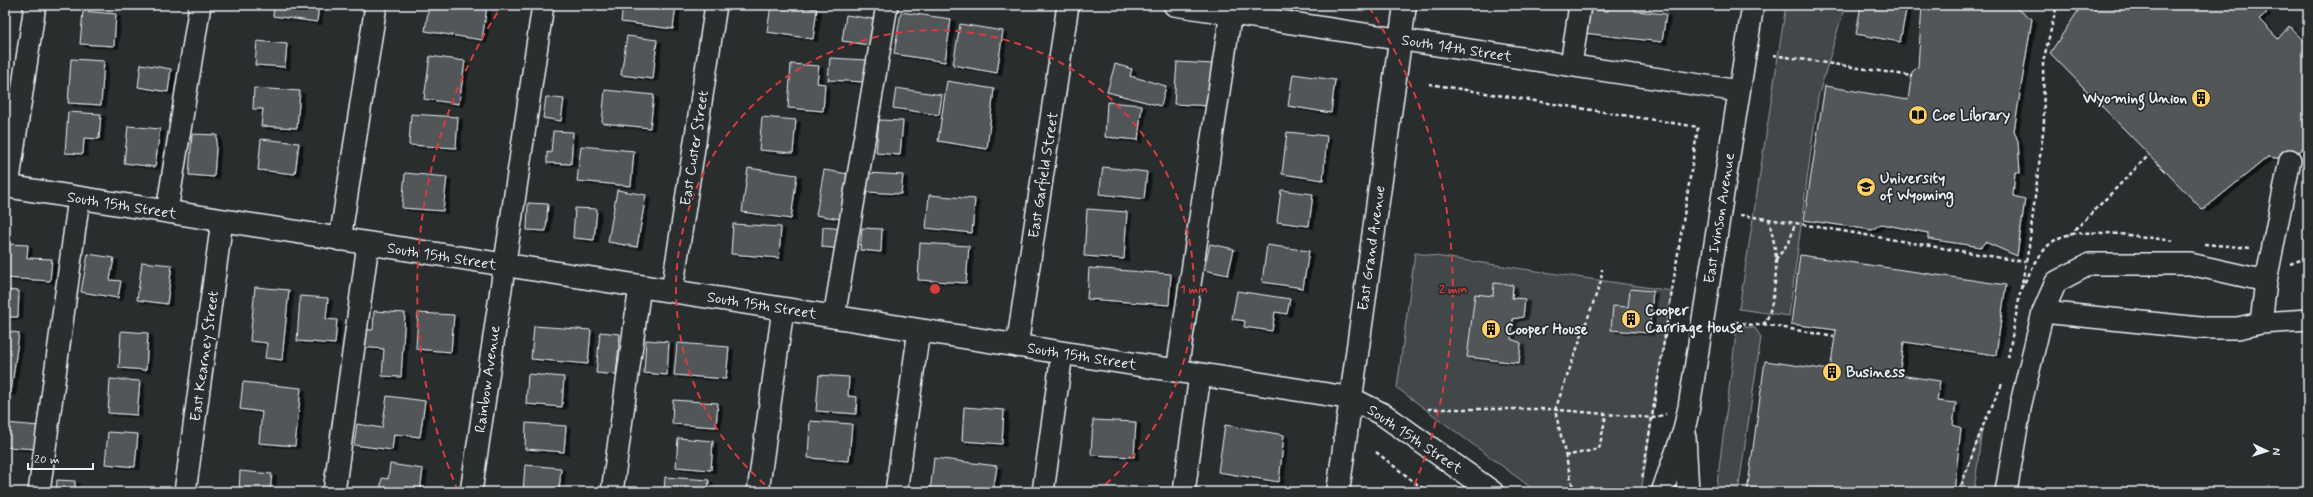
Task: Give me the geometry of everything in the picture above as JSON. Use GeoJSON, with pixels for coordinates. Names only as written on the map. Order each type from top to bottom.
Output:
{"type":"FeatureCollection","features":[{"type":"Feature","properties":{"kind":"main road","name":"East Grand Avenue"},"geometry":{"type":"LineString","coordinates":[[1338,492],[1405,5]]}},
{"type":"Feature","properties":{"kind":"main road","name":"South 15th Street"},"geometry":{"type":"LineString","coordinates":[[6,186],[340,240],[1350,398],[1384,415],[1492,492]]}},
{"type":"Feature","properties":{"kind":"street"},"geometry":{"type":"LineString","coordinates":[[6,186],[35,5]]}},
{"type":"Feature","properties":{"kind":"street"},"geometry":{"type":"LineString","coordinates":[[167,212],[200,5]]}},
{"type":"Feature","properties":{"kind":"street"},"geometry":{"type":"LineString","coordinates":[[340,240],[376,5]]}},
{"type":"Feature","properties":{"kind":"street","name":"Rainbow Avenue"},"geometry":{"type":"LineString","coordinates":[[471,492],[503,265],[543,5]]}},
{"type":"Feature","properties":{"kind":"street","name":"East Custer Street"},"geometry":{"type":"LineString","coordinates":[[672,291],[716,5]]}},
{"type":"Feature","properties":{"kind":"street"},"geometry":{"type":"LineString","coordinates":[[834,317],[887,5]]}},
{"type":"Feature","properties":{"kind":"street","name":"East Garfield Street"},"geometry":{"type":"LineString","coordinates":[[1017,346],[1068,5]]}},
{"type":"Feature","properties":{"kind":"street","name":"South 14th Street"},"geometry":{"type":"LineString","coordinates":[[1174,5],[1232,9],[1400,39],[1740,91]]}},
{"type":"Feature","properties":{"kind":"street"},"geometry":{"type":"LineString","coordinates":[[1571,65],[1580,5]]}},
{"type":"Feature","properties":{"kind":"street","name":"East Ivinson Avenue"},"geometry":{"type":"LineString","coordinates":[[1662,492],[1684,430],[1689,407],[1753,5]]}},
{"type":"Feature","properties":{"kind":"street"},"geometry":{"type":"LineString","coordinates":[[1177,371],[1232,9]]}},
{"type":"Feature","properties":{"kind":"street"},"geometry":{"type":"LineString","coordinates":[[2261,323],[2266,281],[2290,160]]}},
{"type":"Feature","properties":{"kind":"street"},"geometry":{"type":"LineString","coordinates":[[39,492],[79,198]]}},
{"type":"Feature","properties":{"kind":"street","name":"East Kearney Street"},"geometry":{"type":"LineString","coordinates":[[185,492],[222,221]]}},
{"type":"Feature","properties":{"kind":"street"},"geometry":{"type":"LineString","coordinates":[[334,492],[368,244]]}},
{"type":"Feature","properties":{"kind":"street"},"geometry":{"type":"LineString","coordinates":[[2006,492],[2021,403],[2043,312],[2056,282],[2090,264],[2190,264],[2266,281]]}},
{"type":"Feature","properties":{"kind":"street"},"geometry":{"type":"LineString","coordinates":[[612,492],[640,286]]}},
{"type":"Feature","properties":{"kind":"street"},"geometry":{"type":"LineString","coordinates":[[758,492],[783,309]]}},
{"type":"Feature","properties":{"kind":"street"},"geometry":{"type":"LineString","coordinates":[[2043,312],[2200,328],[2238,328],[2261,323],[2308,320]]}},
{"type":"Feature","properties":{"kind":"street"},"geometry":{"type":"LineString","coordinates":[[896,492],[919,330]]}},
{"type":"Feature","properties":{"kind":"street"},"geometry":{"type":"LineString","coordinates":[[1043,492],[1062,353]]}},
{"type":"Feature","properties":{"kind":"street"},"geometry":{"type":"LineString","coordinates":[[1184,492],[1200,374]]}},
{"type":"Feature","properties":{"kind":"street","name":"East Ivinson Avenue"},"geometry":{"type":"LineString","coordinates":[[1684,430],[1688,492]]}},
{"type":"Feature","properties":{"kind":"path"},"geometry":{"type":"LineString","coordinates":[[2007,365],[2025,262],[2030,246],[2044,124],[2043,62],[2057,5]]}},
{"type":"Feature","properties":{"kind":"path"},"geometry":{"type":"LineString","coordinates":[[1773,55],[1912,76]]}},
{"type":"Feature","properties":{"kind":"path"},"geometry":{"type":"LineString","coordinates":[[1429,84],[1698,126],[1641,485]]}},
{"type":"Feature","properties":{"kind":"path"},"geometry":{"type":"LineString","coordinates":[[2070,235],[2149,155]]}},
{"type":"Feature","properties":{"kind":"path"},"geometry":{"type":"LineString","coordinates":[[1720,213],[1795,223],[2025,262]]}},
{"type":"Feature","properties":{"kind":"path"},"geometry":{"type":"LineString","coordinates":[[1762,324],[1767,321],[1772,300],[1776,260],[1770,219]]}},
{"type":"Feature","properties":{"kind":"path"},"geometry":{"type":"LineString","coordinates":[[1776,260],[1790,240],[1795,223]]}},
{"type":"Feature","properties":{"kind":"path"},"geometry":{"type":"LineString","coordinates":[[1574,492],[1554,410],[1601,281],[1602,269]]}},
{"type":"Feature","properties":{"kind":"path"},"geometry":{"type":"LineString","coordinates":[[1735,322],[1762,324],[1834,336]]}},
{"type":"Feature","properties":{"kind":"path"},"geometry":{"type":"LineString","coordinates":[[1959,492],[1982,428],[2004,380]]}},
{"type":"Feature","properties":{"kind":"path"},"geometry":{"type":"LineString","coordinates":[[1428,409],[1554,410],[1652,418],[1689,407]]}},
{"type":"Feature","properties":{"kind":"path"},"geometry":{"type":"LineString","coordinates":[[1565,456],[1599,449],[1606,415]]}},
{"type":"Feature","properties":{"kind":"path"},"geometry":{"type":"LineString","coordinates":[[1376,452],[1427,492]]}},
{"type":"Feature","properties":{"kind":"shaded area"},"geometry":{"type":"Polygon","coordinates":[[[1786,5],[1845,5],[1818,97],[1789,316],[1739,309],[1786,5]]]}},
{"type":"Feature","properties":{"kind":"shaded area"},"geometry":{"type":"Polygon","coordinates":[[[1415,253],[1672,291],[1641,492],[1537,492],[1397,388],[1415,253]]]}},
{"type":"Feature","properties":{"kind":"shaded area"},"geometry":{"type":"Polygon","coordinates":[[[1737,326],[1755,328],[1761,337],[1738,492],[1716,492],[1737,326]]]}},
{"type":"Feature","properties":{"kind":"shaded area"},"geometry":{"type":"Polygon","coordinates":[[[1982,428],[1974,492],[1958,492],[1982,428]]]}},
{"type":"Feature","properties":{"kind":"building"},"geometry":{"type":"Polygon","coordinates":[[[274,5],[319,5],[317,22],[273,16],[274,5]]]}},
{"type":"Feature","properties":{"kind":"building"},"geometry":{"type":"Polygon","coordinates":[[[429,5],[487,6],[482,40],[425,31],[429,5]]]}},
{"type":"Feature","properties":{"kind":"building"},"geometry":{"type":"Polygon","coordinates":[[[623,5],[676,5],[673,29],[621,22],[623,5]]]}},
{"type":"Feature","properties":{"kind":"building"},"geometry":{"type":"Polygon","coordinates":[[[771,5],[792,5],[817,9],[813,39],[767,32],[771,5]]]}},
{"type":"Feature","properties":{"kind":"building"},"geometry":{"type":"Polygon","coordinates":[[[1608,5],[1635,5],[1635,11],[1666,14],[1662,42],[1583,33],[1586,9],[1608,11],[1608,5]]]}},
{"type":"Feature","properties":{"kind":"building"},"geometry":{"type":"Polygon","coordinates":[[[1861,5],[1907,5],[1900,42],[1856,34],[1861,5]]]}},
{"type":"Feature","properties":{"kind":"building","name":"Coe Library"},"geometry":{"type":"Polygon","coordinates":[[[1922,5],[2018,5],[2017,9],[2032,19],[2014,131],[2018,141],[2020,173],[2015,172],[2013,196],[2025,199],[2017,256],[1985,242],[1981,247],[1928,239],[1928,233],[1881,224],[1872,230],[1804,220],[1825,86],[1908,100],[1912,72],[1918,67],[1922,5]]]}},
{"type":"Feature","properties":{"kind":"building","name":"Wyoming Union"},"geometry":{"type":"Polygon","coordinates":[[[2082,5],[2259,5],[2267,13],[2259,19],[2278,39],[2289,26],[2308,45],[2308,143],[2290,160],[2268,157],[2203,210],[2050,53],[2082,5]]]}},
{"type":"Feature","properties":{"kind":"building"},"geometry":{"type":"Polygon","coordinates":[[[83,11],[116,14],[114,46],[80,44],[83,11]]]}},
{"type":"Feature","properties":{"kind":"building"},"geometry":{"type":"Polygon","coordinates":[[[901,12],[951,19],[945,62],[894,54],[901,12]]]}},
{"type":"Feature","properties":{"kind":"building"},"geometry":{"type":"Polygon","coordinates":[[[846,15],[880,20],[876,46],[842,41],[846,15]]]}},
{"type":"Feature","properties":{"kind":"building"},"geometry":{"type":"Polygon","coordinates":[[[960,24],[1003,31],[997,73],[953,65],[960,24]]]}},
{"type":"Feature","properties":{"kind":"building"},"geometry":{"type":"Polygon","coordinates":[[[627,36],[657,40],[653,79],[621,75],[627,36]]]}},
{"type":"Feature","properties":{"kind":"building"},"geometry":{"type":"Polygon","coordinates":[[[257,41],[287,44],[285,67],[255,65],[257,41]]]}},
{"type":"Feature","properties":{"kind":"building"},"geometry":{"type":"Polygon","coordinates":[[[430,56],[465,61],[459,104],[424,99],[430,56]]]}},
{"type":"Feature","properties":{"kind":"building"},"geometry":{"type":"Polygon","coordinates":[[[830,58],[866,60],[865,82],[828,80],[830,58]]]}},
{"type":"Feature","properties":{"kind":"building"},"geometry":{"type":"Polygon","coordinates":[[[71,59],[104,61],[101,105],[68,103],[71,59]]]}},
{"type":"Feature","properties":{"kind":"building"},"geometry":{"type":"Polygon","coordinates":[[[1177,62],[1213,64],[1210,106],[1174,104],[1177,62]]]}},
{"type":"Feature","properties":{"kind":"building"},"geometry":{"type":"Polygon","coordinates":[[[141,64],[171,69],[168,92],[138,87],[141,64]]]}},
{"type":"Feature","properties":{"kind":"building"},"geometry":{"type":"Polygon","coordinates":[[[791,64],[819,66],[817,83],[825,84],[823,111],[788,108],[791,64]]]}},
{"type":"Feature","properties":{"kind":"building"},"geometry":{"type":"Polygon","coordinates":[[[1115,64],[1132,69],[1130,76],[1166,86],[1161,106],[1107,92],[1115,64]]]}},
{"type":"Feature","properties":{"kind":"building"},"geometry":{"type":"Polygon","coordinates":[[[1293,74],[1335,80],[1331,113],[1288,106],[1293,74]]]}},
{"type":"Feature","properties":{"kind":"building"},"geometry":{"type":"Polygon","coordinates":[[[947,81],[994,89],[987,149],[938,141],[947,81]]]}},
{"type":"Feature","properties":{"kind":"building"},"geometry":{"type":"Polygon","coordinates":[[[254,88],[300,91],[297,128],[261,126],[263,109],[253,109],[254,88]]]}},
{"type":"Feature","properties":{"kind":"building"},"geometry":{"type":"Polygon","coordinates":[[[896,88],[942,95],[939,115],[893,108],[896,88]]]}},
{"type":"Feature","properties":{"kind":"building"},"geometry":{"type":"Polygon","coordinates":[[[605,90],[654,95],[650,128],[602,123],[605,90]]]}},
{"type":"Feature","properties":{"kind":"building"},"geometry":{"type":"Polygon","coordinates":[[[546,97],[564,99],[561,121],[543,118],[546,97]]]}},
{"type":"Feature","properties":{"kind":"building"},"geometry":{"type":"Polygon","coordinates":[[[1107,102],[1142,105],[1138,140],[1105,137],[1107,102]]]}},
{"type":"Feature","properties":{"kind":"building"},"geometry":{"type":"Polygon","coordinates":[[[68,112],[101,114],[99,139],[84,138],[83,154],[65,153],[68,112]]]}},
{"type":"Feature","properties":{"kind":"building"},"geometry":{"type":"Polygon","coordinates":[[[411,114],[458,117],[456,148],[409,145],[411,114]]]}},
{"type":"Feature","properties":{"kind":"building"},"geometry":{"type":"Polygon","coordinates":[[[762,117],[796,120],[793,153],[759,150],[762,117]]]}},
{"type":"Feature","properties":{"kind":"building"},"geometry":{"type":"Polygon","coordinates":[[[879,120],[903,121],[900,155],[876,153],[879,120]]]}},
{"type":"Feature","properties":{"kind":"building"},"geometry":{"type":"Polygon","coordinates":[[[128,126],[160,129],[155,167],[124,163],[128,126]]]}},
{"type":"Feature","properties":{"kind":"building"},"geometry":{"type":"Polygon","coordinates":[[[553,131],[573,132],[571,164],[547,163],[547,152],[551,153],[553,131]]]}},
{"type":"Feature","properties":{"kind":"building"},"geometry":{"type":"Polygon","coordinates":[[[1287,132],[1327,136],[1323,180],[1282,174],[1287,132]]]}},
{"type":"Feature","properties":{"kind":"building"},"geometry":{"type":"Polygon","coordinates":[[[192,134],[217,135],[214,177],[189,175],[192,134]]]}},
{"type":"Feature","properties":{"kind":"building"},"geometry":{"type":"Polygon","coordinates":[[[261,139],[299,143],[295,174],[258,170],[261,139]]]}},
{"type":"Feature","properties":{"kind":"building"},"geometry":{"type":"Polygon","coordinates":[[[581,146],[634,151],[631,186],[577,181],[581,146]]]}},
{"type":"Feature","properties":{"kind":"building"},"geometry":{"type":"Polygon","coordinates":[[[1103,167],[1147,172],[1144,199],[1099,194],[1103,167]]]}},
{"type":"Feature","properties":{"kind":"building"},"geometry":{"type":"Polygon","coordinates":[[[748,168],[797,175],[791,219],[742,212],[748,168]]]}},
{"type":"Feature","properties":{"kind":"building"},"geometry":{"type":"Polygon","coordinates":[[[824,170],[848,174],[841,219],[816,215],[824,170]]]}},
{"type":"Feature","properties":{"kind":"building"},"geometry":{"type":"Polygon","coordinates":[[[405,173],[447,177],[443,211],[402,208],[405,173]]]}},
{"type":"Feature","properties":{"kind":"building"},"geometry":{"type":"Polygon","coordinates":[[[868,173],[903,175],[901,194],[867,192],[868,173]]]}},
{"type":"Feature","properties":{"kind":"building"},"geometry":{"type":"Polygon","coordinates":[[[617,190],[646,195],[637,247],[608,242],[617,190]]]}},
{"type":"Feature","properties":{"kind":"building"},"geometry":{"type":"Polygon","coordinates":[[[1281,190],[1313,194],[1309,226],[1277,222],[1281,190]]]}},
{"type":"Feature","properties":{"kind":"building"},"geometry":{"type":"Polygon","coordinates":[[[929,195],[975,199],[972,233],[926,228],[929,195]]]}},
{"type":"Feature","properties":{"kind":"building"},"geometry":{"type":"Polygon","coordinates":[[[528,203],[548,204],[546,231],[527,230],[528,203]]]}},
{"type":"Feature","properties":{"kind":"building"},"geometry":{"type":"Polygon","coordinates":[[[575,208],[597,209],[594,240],[573,238],[575,208]]]}},
{"type":"Feature","properties":{"kind":"building"},"geometry":{"type":"Polygon","coordinates":[[[1087,209],[1127,212],[1124,259],[1084,256],[1087,209]]]}},
{"type":"Feature","properties":{"kind":"building"},"geometry":{"type":"Polygon","coordinates":[[[733,224],[781,227],[779,258],[731,254],[733,224]]]}},
{"type":"Feature","properties":{"kind":"building"},"geometry":{"type":"Polygon","coordinates":[[[823,227],[843,229],[842,249],[822,247],[823,227]]]}},
{"type":"Feature","properties":{"kind":"building"},"geometry":{"type":"Polygon","coordinates":[[[862,228],[882,229],[881,252],[860,250],[862,228]]]}},
{"type":"Feature","properties":{"kind":"building"},"geometry":{"type":"Polygon","coordinates":[[[920,243],[969,246],[966,283],[918,280],[920,243]]]}},
{"type":"Feature","properties":{"kind":"building"},"geometry":{"type":"Polygon","coordinates":[[[5,244],[28,245],[27,258],[52,259],[50,281],[5,278],[5,244]]]}},
{"type":"Feature","properties":{"kind":"building"},"geometry":{"type":"Polygon","coordinates":[[[1210,244],[1234,249],[1228,275],[1204,270],[1210,244]]]}},
{"type":"Feature","properties":{"kind":"building"},"geometry":{"type":"Polygon","coordinates":[[[1267,245],[1309,251],[1303,288],[1262,282],[1267,245]]]}},
{"type":"Feature","properties":{"kind":"building"},"geometry":{"type":"Polygon","coordinates":[[[88,254],[114,258],[110,280],[121,281],[118,298],[81,292],[88,254]]]}},
{"type":"Feature","properties":{"kind":"building","name":"Business"},"geometry":{"type":"Polygon","coordinates":[[[1800,255],[2006,285],[1996,355],[1904,342],[1899,375],[1940,381],[1937,401],[1956,403],[1953,425],[1961,428],[1954,492],[1747,492],[1765,361],[1830,370],[1836,330],[1791,324],[1800,255]]]}},
{"type":"Feature","properties":{"kind":"building"},"geometry":{"type":"Polygon","coordinates":[[[142,262],[172,265],[167,304],[137,300],[142,262]]]}},
{"type":"Feature","properties":{"kind":"building"},"geometry":{"type":"Polygon","coordinates":[[[1089,268],[1171,274],[1169,305],[1087,299],[1089,268]]]}},
{"type":"Feature","properties":{"kind":"building","name":"Cooper House"},"geometry":{"type":"Polygon","coordinates":[[[1494,283],[1513,285],[1512,298],[1525,299],[1523,317],[1513,319],[1511,339],[1521,343],[1519,363],[1467,357],[1475,294],[1493,296],[1494,283]]]}},
{"type":"Feature","properties":{"kind":"building"},"geometry":{"type":"Polygon","coordinates":[[[255,287],[289,290],[282,360],[265,358],[267,343],[250,341],[255,287]]]}},
{"type":"Feature","properties":{"kind":"building","name":"Cooper Carriage House"},"geometry":{"type":"Polygon","coordinates":[[[1630,289],[1653,291],[1649,333],[1611,330],[1613,306],[1628,307],[1630,289]]]}},
{"type":"Feature","properties":{"kind":"building"},"geometry":{"type":"Polygon","coordinates":[[[5,290],[19,291],[18,317],[5,317],[5,290]]]}},
{"type":"Feature","properties":{"kind":"building"},"geometry":{"type":"Polygon","coordinates":[[[1237,291],[1290,299],[1287,314],[1275,312],[1272,331],[1244,327],[1245,321],[1232,319],[1237,291]]]}},
{"type":"Feature","properties":{"kind":"building"},"geometry":{"type":"Polygon","coordinates":[[[300,296],[328,298],[326,319],[337,320],[335,344],[297,341],[300,296]]]}},
{"type":"Feature","properties":{"kind":"building"},"geometry":{"type":"Polygon","coordinates":[[[374,311],[405,313],[401,377],[382,376],[384,349],[360,347],[361,329],[373,330],[374,311]]]}},
{"type":"Feature","properties":{"kind":"building"},"geometry":{"type":"Polygon","coordinates":[[[418,313],[454,315],[451,352],[416,349],[418,313]]]}},
{"type":"Feature","properties":{"kind":"building"},"geometry":{"type":"Polygon","coordinates":[[[534,326],[591,330],[588,364],[531,359],[534,326]]]}},
{"type":"Feature","properties":{"kind":"building"},"geometry":{"type":"Polygon","coordinates":[[[5,331],[19,333],[11,393],[5,392],[5,331]]]}},
{"type":"Feature","properties":{"kind":"building"},"geometry":{"type":"Polygon","coordinates":[[[121,331],[148,333],[146,370],[119,368],[121,331]]]}},
{"type":"Feature","properties":{"kind":"building"},"geometry":{"type":"Polygon","coordinates":[[[600,332],[620,334],[616,375],[596,373],[600,332]]]}},
{"type":"Feature","properties":{"kind":"building"},"geometry":{"type":"Polygon","coordinates":[[[646,340],[669,342],[667,375],[644,373],[646,340]]]}},
{"type":"Feature","properties":{"kind":"building"},"geometry":{"type":"Polygon","coordinates":[[[677,343],[729,347],[726,379],[674,375],[677,343]]]}},
{"type":"Feature","properties":{"kind":"building"},"geometry":{"type":"Polygon","coordinates":[[[528,374],[564,377],[562,407],[526,404],[528,374]]]}},
{"type":"Feature","properties":{"kind":"building"},"geometry":{"type":"Polygon","coordinates":[[[819,375],[849,377],[848,396],[857,397],[856,414],[816,411],[819,375]]]}},
{"type":"Feature","properties":{"kind":"building"},"geometry":{"type":"Polygon","coordinates":[[[110,379],[140,381],[137,415],[108,413],[110,379]]]}},
{"type":"Feature","properties":{"kind":"building"},"geometry":{"type":"Polygon","coordinates":[[[243,382],[301,388],[295,446],[259,443],[262,412],[240,409],[243,382]]]}},
{"type":"Feature","properties":{"kind":"building"},"geometry":{"type":"Polygon","coordinates":[[[387,396],[425,401],[420,437],[394,434],[392,450],[354,445],[357,424],[382,428],[387,396]]]}},
{"type":"Feature","properties":{"kind":"building"},"geometry":{"type":"Polygon","coordinates":[[[673,400],[718,403],[716,427],[672,424],[673,400]]]}},
{"type":"Feature","properties":{"kind":"building"},"geometry":{"type":"Polygon","coordinates":[[[964,407],[1004,410],[1002,444],[962,441],[964,407]]]}},
{"type":"Feature","properties":{"kind":"building"},"geometry":{"type":"Polygon","coordinates":[[[1093,420],[1136,422],[1134,457],[1091,455],[1093,420]]]}},
{"type":"Feature","properties":{"kind":"building"},"geometry":{"type":"Polygon","coordinates":[[[810,421],[852,424],[849,461],[808,458],[810,421]]]}},
{"type":"Feature","properties":{"kind":"building"},"geometry":{"type":"Polygon","coordinates":[[[5,423],[40,426],[38,449],[5,447],[5,423]]]}},
{"type":"Feature","properties":{"kind":"building"},"geometry":{"type":"Polygon","coordinates":[[[526,423],[566,426],[564,452],[525,449],[526,423]]]}},
{"type":"Feature","properties":{"kind":"building"},"geometry":{"type":"Polygon","coordinates":[[[1225,425],[1284,435],[1279,482],[1218,472],[1225,425]]]}},
{"type":"Feature","properties":{"kind":"building"},"geometry":{"type":"Polygon","coordinates":[[[108,432],[138,434],[135,467],[105,464],[108,432]]]}},
{"type":"Feature","properties":{"kind":"building"},"geometry":{"type":"Polygon","coordinates":[[[678,438],[713,441],[711,470],[676,467],[678,438]]]}},
{"type":"Feature","properties":{"kind":"building"},"geometry":{"type":"Polygon","coordinates":[[[934,458],[997,466],[993,492],[930,492],[934,458]]]}},
{"type":"Feature","properties":{"kind":"building"},"geometry":{"type":"Polygon","coordinates":[[[390,464],[423,469],[420,492],[380,492],[382,478],[388,479],[390,464]]]}},
{"type":"Feature","properties":{"kind":"building"},"geometry":{"type":"Polygon","coordinates":[[[525,465],[561,468],[559,492],[523,492],[525,465]]]}},
{"type":"Feature","properties":{"kind":"building"},"geometry":{"type":"Polygon","coordinates":[[[240,471],[272,474],[270,492],[239,492],[240,471]]]}},
{"type":"Feature","properties":{"kind":"building"},"geometry":{"type":"Polygon","coordinates":[[[665,477],[709,480],[708,492],[664,492],[665,477]]]}},
{"type":"Feature","properties":{"kind":"building"},"geometry":{"type":"Polygon","coordinates":[[[57,480],[75,481],[75,492],[56,492],[57,480]]]}},
{"type":"Feature","properties":{"kind":"place","name":"Wyoming Union"},"geometry":{"type":"Point","coordinates":[2201,98]}},
{"type":"Feature","properties":{"kind":"place","name":"Coe Library"},"geometry":{"type":"Point","coordinates":[1918,115]}},
{"type":"Feature","properties":{"kind":"place","name":"University of Wyoming"},"geometry":{"type":"Point","coordinates":[1866,187]}},
{"type":"Feature","properties":{"kind":"place","name":"Cooper Carriage House"},"geometry":{"type":"Point","coordinates":[1631,319]}},
{"type":"Feature","properties":{"kind":"place","name":"Cooper House"},"geometry":{"type":"Point","coordinates":[1491,329]}},
{"type":"Feature","properties":{"kind":"place","name":"Business"},"geometry":{"type":"Point","coordinates":[1832,372]}}]}
